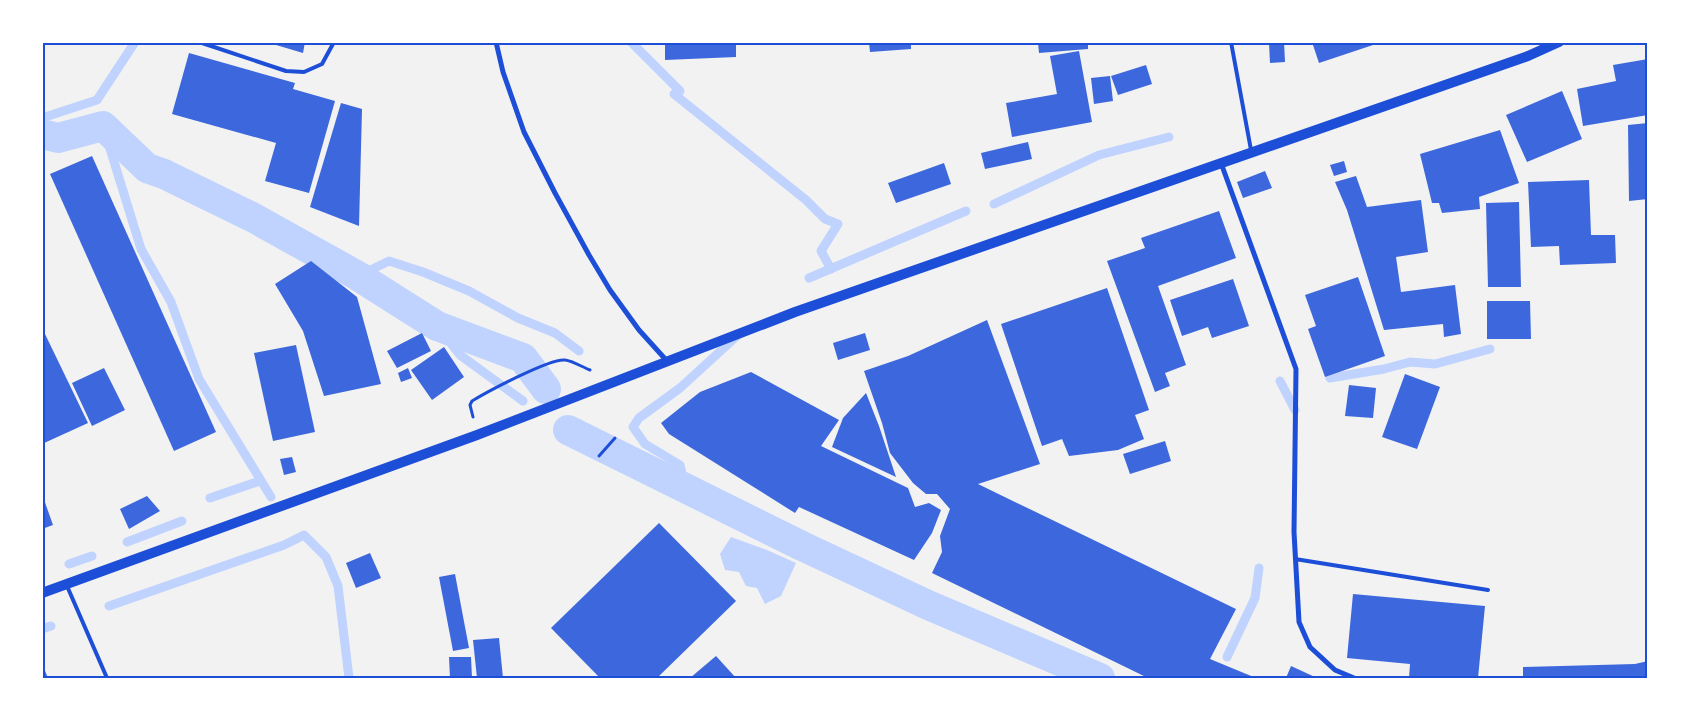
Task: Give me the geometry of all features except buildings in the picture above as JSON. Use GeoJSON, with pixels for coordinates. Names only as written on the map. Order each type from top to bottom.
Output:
{"type":"FeatureCollection","features":[{"type":"Feature","properties":{"kind":"main road"},"geometry":{"type":"LineString","coordinates":[[42,593],[477,435],[795,312],[1528,56],[1559,42]]}},
{"type":"Feature","properties":{"kind":"street"},"geometry":{"type":"LineString","coordinates":[[496,42],[503,72],[524,132],[555,193],[610,290],[639,330],[668,362]]}},
{"type":"Feature","properties":{"kind":"street"},"geometry":{"type":"LineString","coordinates":[[1221,163],[1296,369],[1294,523],[1299,622],[1310,647],[1335,670],[1354,678]]}},
{"type":"Feature","properties":{"kind":"lane"},"geometry":{"type":"LineString","coordinates":[[199,42],[286,71],[304,72],[322,64],[334,42]]}},
{"type":"Feature","properties":{"kind":"lane"},"geometry":{"type":"LineString","coordinates":[[1231,42],[1252,153]]}},
{"type":"Feature","properties":{"kind":"lane"},"geometry":{"type":"LineString","coordinates":[[1295,559],[1488,590]]}},
{"type":"Feature","properties":{"kind":"lane"},"geometry":{"type":"LineString","coordinates":[[66,584],[107,678]]}},
{"type":"Feature","properties":{"kind":"path"},"geometry":{"type":"LineString","coordinates":[[477,435],[470,404],[472,401],[510,380],[544,366],[566,360],[616,382]]}},
{"type":"Feature","properties":{"kind":"path"},"geometry":{"type":"LineString","coordinates":[[599,456],[615,438]]}},
{"type":"Feature","properties":{"kind":"water"},"geometry":{"type":"Polygon","coordinates":[[[731,537],[796,563],[781,596],[765,604],[757,588],[746,586],[739,572],[725,570],[720,554],[731,537]]]}},
{"type":"Feature","properties":{"kind":"waterway"},"geometry":{"type":"LineString","coordinates":[[42,118],[97,100],[135,42]]}},
{"type":"Feature","properties":{"kind":"waterway"},"geometry":{"type":"LineString","coordinates":[[631,42],[680,91],[674,94],[806,200],[825,219],[838,224],[821,251],[831,269]]}},
{"type":"Feature","properties":{"kind":"waterway"},"geometry":{"type":"LineString","coordinates":[[103,126],[141,249],[171,302],[199,379],[271,497]]}},
{"type":"Feature","properties":{"kind":"waterway"},"geometry":{"type":"LineString","coordinates":[[42,134],[58,138],[103,126],[147,168],[164,174],[254,218],[358,276],[437,326],[523,358],[546,389]]}},
{"type":"Feature","properties":{"kind":"waterway"},"geometry":{"type":"LineString","coordinates":[[994,204],[1099,155],[1169,137]]}},
{"type":"Feature","properties":{"kind":"waterway"},"geometry":{"type":"LineString","coordinates":[[809,278],[966,211]]}},
{"type":"Feature","properties":{"kind":"waterway"},"geometry":{"type":"LineString","coordinates":[[358,276],[389,261],[423,272],[469,291],[518,318],[555,333],[579,351]]}},
{"type":"Feature","properties":{"kind":"waterway"},"geometry":{"type":"LineString","coordinates":[[437,326],[460,355],[523,401]]}},
{"type":"Feature","properties":{"kind":"waterway"},"geometry":{"type":"LineString","coordinates":[[685,486],[680,465],[645,444],[633,427],[639,418],[680,388],[738,335]]}},
{"type":"Feature","properties":{"kind":"waterway"},"geometry":{"type":"LineString","coordinates":[[1330,378],[1384,369],[1410,362],[1435,364],[1490,349]]}},
{"type":"Feature","properties":{"kind":"waterway"},"geometry":{"type":"LineString","coordinates":[[1280,381],[1295,410]]}},
{"type":"Feature","properties":{"kind":"waterway"},"geometry":{"type":"LineString","coordinates":[[568,430],[802,546],[928,605],[1100,678]]}},
{"type":"Feature","properties":{"kind":"waterway"},"geometry":{"type":"LineString","coordinates":[[210,498],[260,481]]}},
{"type":"Feature","properties":{"kind":"waterway"},"geometry":{"type":"LineString","coordinates":[[127,542],[182,521]]}},
{"type":"Feature","properties":{"kind":"waterway"},"geometry":{"type":"LineString","coordinates":[[109,606],[284,545],[304,535],[326,557],[338,586],[349,678]]}},
{"type":"Feature","properties":{"kind":"waterway"},"geometry":{"type":"LineString","coordinates":[[69,564],[92,556]]}},
{"type":"Feature","properties":{"kind":"waterway"},"geometry":{"type":"LineString","coordinates":[[1227,657],[1255,598],[1259,568]]}},
{"type":"Feature","properties":{"kind":"waterway"},"geometry":{"type":"LineString","coordinates":[[42,629],[51,626]]}}]}
